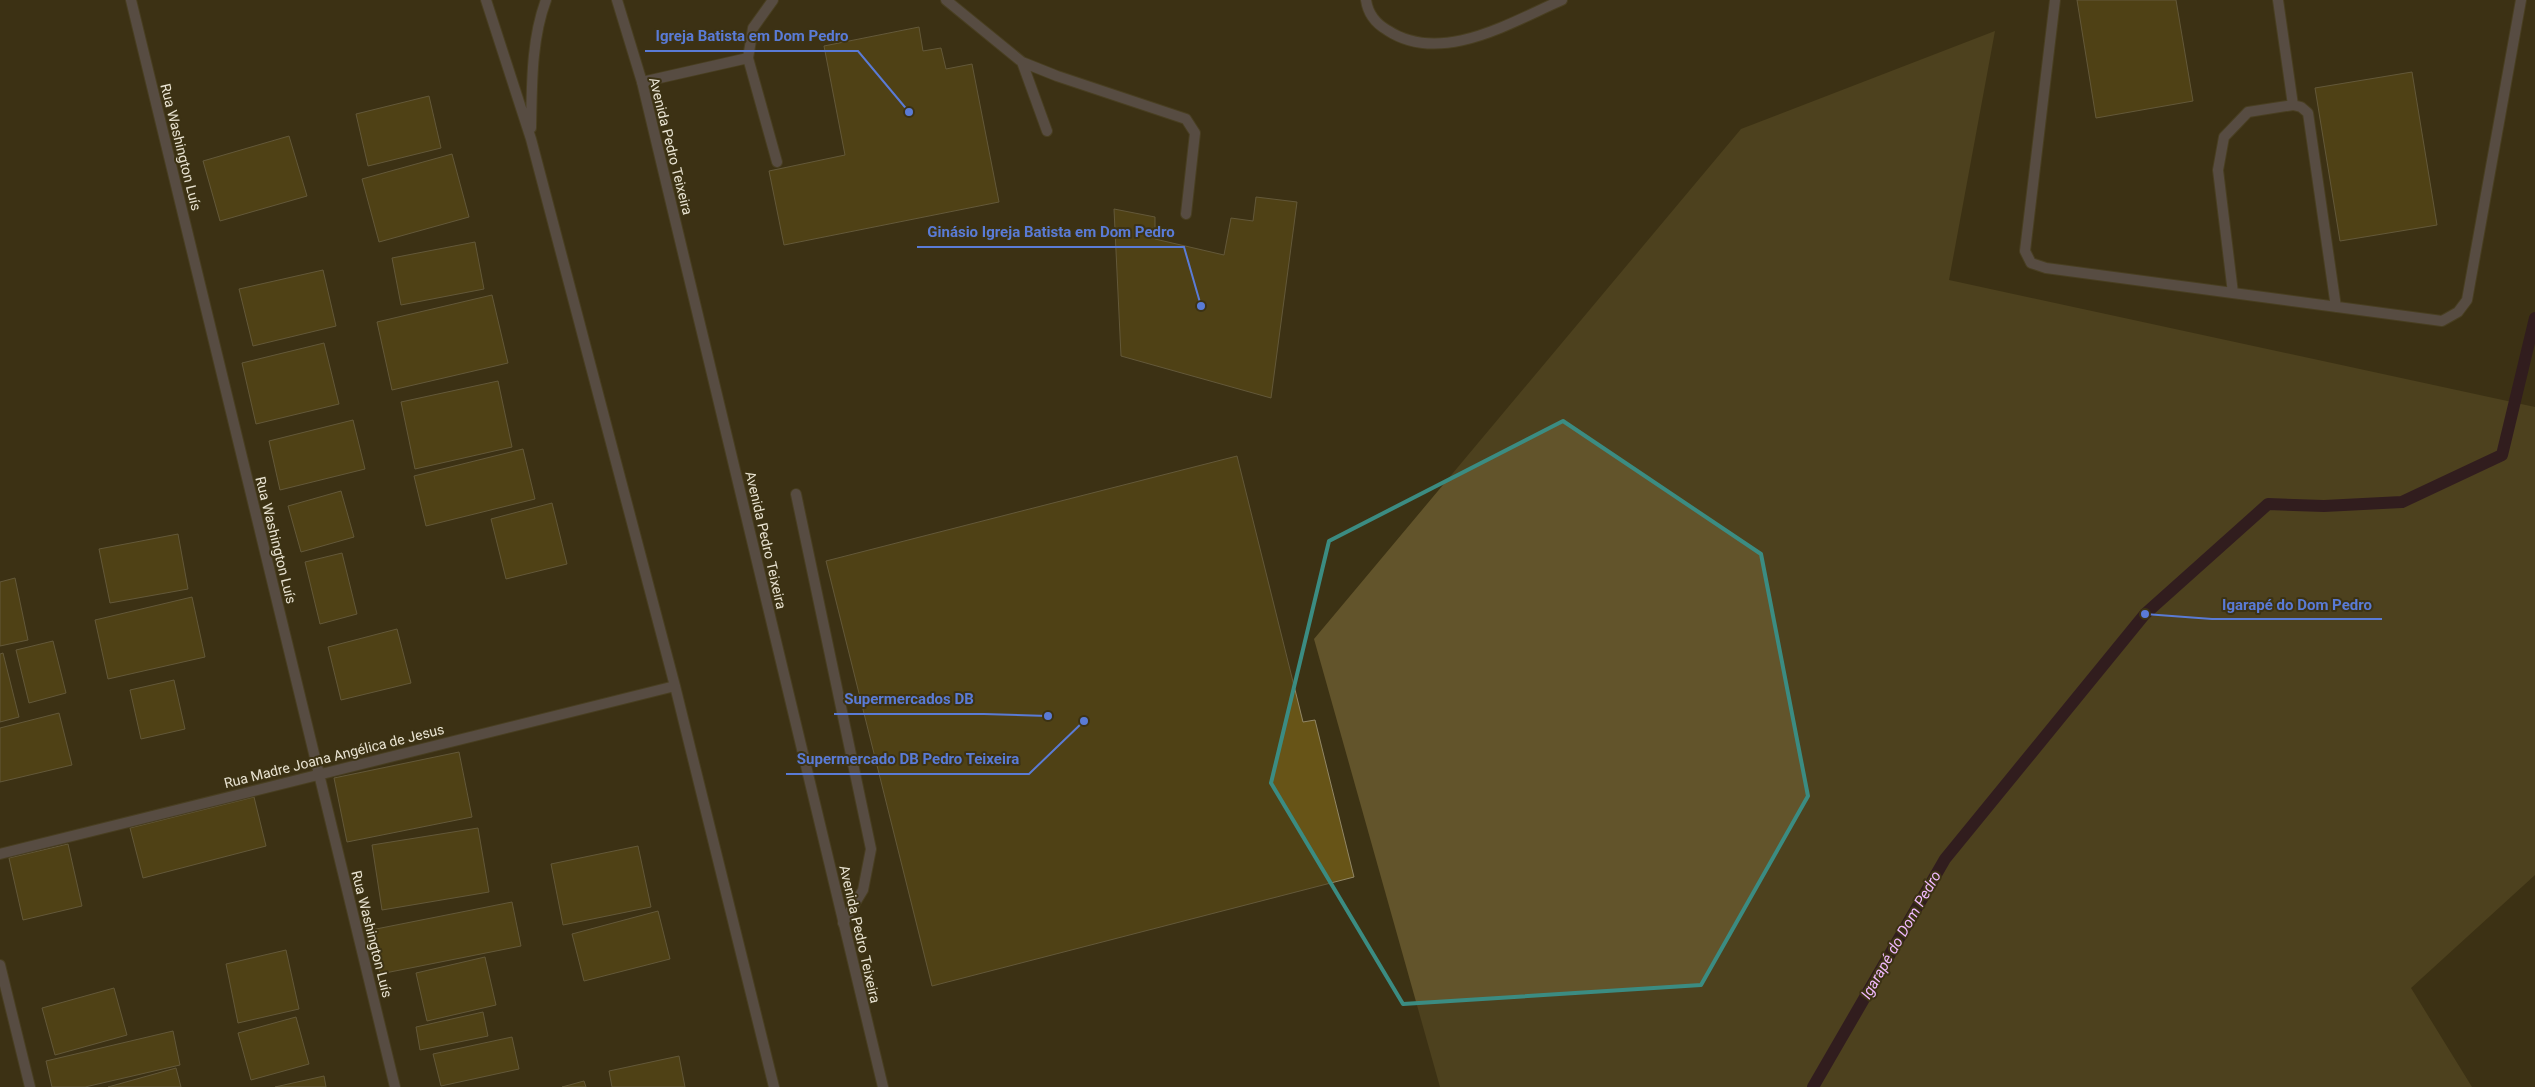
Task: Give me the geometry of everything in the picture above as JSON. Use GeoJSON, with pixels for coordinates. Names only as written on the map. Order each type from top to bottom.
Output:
{"type":"FeatureCollection","features":[{"type":"Feature","properties":{"kind":"street","name":"Rua Washington Luís"},"geometry":{"type":"LineString","coordinates":[[131,0],[395,1087]]}},
{"type":"Feature","properties":{"kind":"street"},"geometry":{"type":"LineString","coordinates":[[486,0],[531,139],[675,686],[774,1087]]}},
{"type":"Feature","properties":{"kind":"street"},"geometry":{"type":"LineString","coordinates":[[531,139],[532,78],[536,43],[546,0]]}},
{"type":"Feature","properties":{"kind":"street","name":"Avenida Pedro Teixeira"},"geometry":{"type":"LineString","coordinates":[[617,0],[642,82],[882,1087]]}},
{"type":"Feature","properties":{"kind":"street"},"geometry":{"type":"LineString","coordinates":[[773,0],[753,28],[748,58],[777,162]]}},
{"type":"Feature","properties":{"kind":"street"},"geometry":{"type":"LineString","coordinates":[[946,0],[1022,62],[1057,76],[1186,120],[1195,133],[1186,214]]}},
{"type":"Feature","properties":{"kind":"street"},"geometry":{"type":"LineString","coordinates":[[1366,0],[1367,8],[1376,23],[1394,35],[1419,42],[1448,44],[1480,35],[1562,0]]}},
{"type":"Feature","properties":{"kind":"street"},"geometry":{"type":"LineString","coordinates":[[2055,0],[2025,251],[2031,263],[2046,268],[2442,321],[2458,312],[2467,300],[2521,0]]}},
{"type":"Feature","properties":{"kind":"street"},"geometry":{"type":"LineString","coordinates":[[2278,0],[2293,105]]}},
{"type":"Feature","properties":{"kind":"street"},"geometry":{"type":"LineString","coordinates":[[642,82],[748,58]]}},
{"type":"Feature","properties":{"kind":"street"},"geometry":{"type":"LineString","coordinates":[[1022,62],[1047,131]]}},
{"type":"Feature","properties":{"kind":"street"},"geometry":{"type":"LineString","coordinates":[[2233,293],[2218,170],[2224,137],[2248,112],[2293,105],[2301,107],[2308,113],[2336,306]]}},
{"type":"Feature","properties":{"kind":"street"},"geometry":{"type":"LineString","coordinates":[[796,494],[871,849],[863,890],[843,923]]}},
{"type":"Feature","properties":{"kind":"street","name":"Rua Madre Joana Angélica de Jesus"},"geometry":{"type":"LineString","coordinates":[[0,854],[675,686]]}},
{"type":"Feature","properties":{"kind":"street"},"geometry":{"type":"LineString","coordinates":[[0,965],[30,1087]]}},
{"type":"Feature","properties":{"kind":"highlighted area"},"geometry":{"type":"Polygon","coordinates":[[[1563,421],[1761,554],[1808,796],[1701,985],[1403,1004],[1271,783],[1329,541],[1563,421]]]}},
{"type":"Feature","properties":{"kind":"shaded area"},"geometry":{"type":"Polygon","coordinates":[[[1995,31],[1949,280],[2535,407],[2535,875],[2411,988],[2472,1087],[1440,1087],[1314,639],[1741,129],[1995,31]]]}},
{"type":"Feature","properties":{"kind":"building"},"geometry":{"type":"Polygon","coordinates":[[[2077,0],[2176,0],[2193,101],[2096,118],[2077,0]]]}},
{"type":"Feature","properties":{"kind":"building"},"geometry":{"type":"Polygon","coordinates":[[[919,27],[923,51],[941,48],[946,69],[972,64],[999,202],[784,245],[769,171],[845,155],[824,46],[919,27]]]}},
{"type":"Feature","properties":{"kind":"building"},"geometry":{"type":"Polygon","coordinates":[[[2412,72],[2437,225],[2340,241],[2315,88],[2412,72]]]}},
{"type":"Feature","properties":{"kind":"building"},"geometry":{"type":"Polygon","coordinates":[[[429,96],[441,148],[368,166],[356,114],[429,96]]]}},
{"type":"Feature","properties":{"kind":"building"},"geometry":{"type":"Polygon","coordinates":[[[289,136],[307,196],[220,221],[203,161],[289,136]]]}},
{"type":"Feature","properties":{"kind":"building"},"geometry":{"type":"Polygon","coordinates":[[[452,154],[469,217],[379,242],[362,179],[452,154]]]}},
{"type":"Feature","properties":{"kind":"building"},"geometry":{"type":"Polygon","coordinates":[[[1256,197],[1297,202],[1271,398],[1121,356],[1114,209],[1155,217],[1155,239],[1224,255],[1231,218],[1253,221],[1256,197]]]}},
{"type":"Feature","properties":{"kind":"building"},"geometry":{"type":"Polygon","coordinates":[[[475,242],[484,289],[401,305],[392,258],[475,242]]]}},
{"type":"Feature","properties":{"kind":"building"},"geometry":{"type":"Polygon","coordinates":[[[323,270],[336,326],[253,346],[239,289],[323,270]]]}},
{"type":"Feature","properties":{"kind":"building"},"geometry":{"type":"Polygon","coordinates":[[[492,295],[508,363],[392,390],[377,322],[492,295]]]}},
{"type":"Feature","properties":{"kind":"building"},"geometry":{"type":"Polygon","coordinates":[[[324,343],[339,404],[256,424],[242,363],[324,343]]]}},
{"type":"Feature","properties":{"kind":"building"},"geometry":{"type":"Polygon","coordinates":[[[498,381],[512,447],[415,469],[401,402],[498,381]]]}},
{"type":"Feature","properties":{"kind":"building"},"geometry":{"type":"Polygon","coordinates":[[[353,420],[365,469],[280,490],[269,441],[353,420]]]}},
{"type":"Feature","properties":{"kind":"building"},"geometry":{"type":"Polygon","coordinates":[[[523,449],[535,499],[426,526],[414,476],[523,449]]]}},
{"type":"Feature","properties":{"kind":"building"},"geometry":{"type":"Polygon","coordinates":[[[1237,456],[1303,722],[1315,720],[1354,877],[932,986],[826,561],[1237,456]]]}},
{"type":"Feature","properties":{"kind":"building"},"geometry":{"type":"Polygon","coordinates":[[[341,491],[354,537],[301,552],[288,506],[341,491]]]}},
{"type":"Feature","properties":{"kind":"building"},"geometry":{"type":"Polygon","coordinates":[[[552,503],[567,564],[506,579],[491,519],[552,503]]]}},
{"type":"Feature","properties":{"kind":"building"},"geometry":{"type":"Polygon","coordinates":[[[178,534],[188,589],[110,603],[99,549],[178,534]]]}},
{"type":"Feature","properties":{"kind":"building"},"geometry":{"type":"Polygon","coordinates":[[[342,553],[357,614],[320,624],[305,562],[342,553]]]}},
{"type":"Feature","properties":{"kind":"building"},"geometry":{"type":"Polygon","coordinates":[[[15,578],[28,640],[0,646],[0,582],[15,578]]]}},
{"type":"Feature","properties":{"kind":"building"},"geometry":{"type":"Polygon","coordinates":[[[192,597],[205,657],[108,679],[95,620],[192,597]]]}},
{"type":"Feature","properties":{"kind":"building"},"geometry":{"type":"Polygon","coordinates":[[[397,629],[411,683],[341,700],[328,647],[397,629]]]}},
{"type":"Feature","properties":{"kind":"building"},"geometry":{"type":"Polygon","coordinates":[[[53,641],[66,693],[29,703],[16,650],[53,641]]]}},
{"type":"Feature","properties":{"kind":"building"},"geometry":{"type":"Polygon","coordinates":[[[3,653],[19,717],[0,722],[0,654],[3,653]]]}},
{"type":"Feature","properties":{"kind":"building"},"geometry":{"type":"Polygon","coordinates":[[[174,680],[185,729],[141,739],[130,690],[174,680]]]}},
{"type":"Feature","properties":{"kind":"building"},"geometry":{"type":"Polygon","coordinates":[[[59,713],[72,765],[0,782],[0,728],[59,713]]]}},
{"type":"Feature","properties":{"kind":"building"},"geometry":{"type":"Polygon","coordinates":[[[459,752],[472,817],[347,842],[334,778],[459,752]]]}},
{"type":"Feature","properties":{"kind":"building"},"geometry":{"type":"Polygon","coordinates":[[[254,797],[266,846],[143,878],[130,828],[254,797]]]}},
{"type":"Feature","properties":{"kind":"building"},"geometry":{"type":"Polygon","coordinates":[[[478,828],[489,892],[382,910],[372,845],[478,828]]]}},
{"type":"Feature","properties":{"kind":"building"},"geometry":{"type":"Polygon","coordinates":[[[68,844],[82,906],[23,920],[9,858],[68,844]]]}},
{"type":"Feature","properties":{"kind":"building"},"geometry":{"type":"Polygon","coordinates":[[[638,846],[651,907],[563,925],[551,864],[638,846]]]}},
{"type":"Feature","properties":{"kind":"building"},"geometry":{"type":"Polygon","coordinates":[[[512,902],[521,946],[380,974],[371,930],[512,902]]]}},
{"type":"Feature","properties":{"kind":"building"},"geometry":{"type":"Polygon","coordinates":[[[658,911],[670,959],[584,981],[572,934],[658,911]]]}},
{"type":"Feature","properties":{"kind":"building"},"geometry":{"type":"Polygon","coordinates":[[[286,950],[299,1009],[238,1023],[226,964],[286,950]]]}},
{"type":"Feature","properties":{"kind":"building"},"geometry":{"type":"Polygon","coordinates":[[[485,957],[496,1005],[427,1021],[416,973],[485,957]]]}},
{"type":"Feature","properties":{"kind":"building"},"geometry":{"type":"Polygon","coordinates":[[[114,988],[127,1035],[55,1055],[42,1008],[114,988]]]}},
{"type":"Feature","properties":{"kind":"building"},"geometry":{"type":"Polygon","coordinates":[[[483,1012],[488,1036],[420,1050],[416,1027],[483,1012]]]}},
{"type":"Feature","properties":{"kind":"building"},"geometry":{"type":"Polygon","coordinates":[[[296,1017],[309,1064],[251,1080],[238,1033],[296,1017]]]}},
{"type":"Feature","properties":{"kind":"building"},"geometry":{"type":"Polygon","coordinates":[[[173,1031],[180,1065],[85,1087],[52,1087],[46,1061],[173,1031]]]}},
{"type":"Feature","properties":{"kind":"building"},"geometry":{"type":"Polygon","coordinates":[[[512,1037],[519,1069],[441,1086],[433,1054],[512,1037]]]}},
{"type":"Feature","properties":{"kind":"building"},"geometry":{"type":"Polygon","coordinates":[[[679,1056],[685,1087],[612,1087],[609,1071],[679,1056]]]}},
{"type":"Feature","properties":{"kind":"building"},"geometry":{"type":"Polygon","coordinates":[[[176,1068],[181,1087],[108,1087],[176,1068]]]}},
{"type":"Feature","properties":{"kind":"building"},"geometry":{"type":"Polygon","coordinates":[[[324,1076],[326,1087],[275,1087],[324,1076]]]}},
{"type":"Feature","properties":{"kind":"building"},"geometry":{"type":"Polygon","coordinates":[[[584,1081],[586,1087],[562,1087],[584,1081]]]}},
{"type":"Feature","properties":{"kind":"waterway","name":"Igarapé do Dom Pedro"},"geometry":{"type":"LineString","coordinates":[[1813,1087],[1945,859],[2145,614],[2268,504],[2324,506],[2402,502],[2502,455],[2535,318]]}},
{"type":"Feature","properties":{"kind":"place","name":"Igreja Batista em Dom Pedro"},"geometry":{"type":"Point","coordinates":[909,112]}},
{"type":"Feature","properties":{"kind":"place","name":"Ginásio Igreja Batista em Dom Pedro"},"geometry":{"type":"Point","coordinates":[1201,306]}},
{"type":"Feature","properties":{"kind":"place","name":"Igarapé do Dom Pedro"},"geometry":{"type":"Point","coordinates":[2145,614]}},
{"type":"Feature","properties":{"kind":"place","name":"Supermercados DB"},"geometry":{"type":"Point","coordinates":[1048,716]}},
{"type":"Feature","properties":{"kind":"place","name":"Supermercado DB Pedro Teixeira"},"geometry":{"type":"Point","coordinates":[1084,721]}}]}
